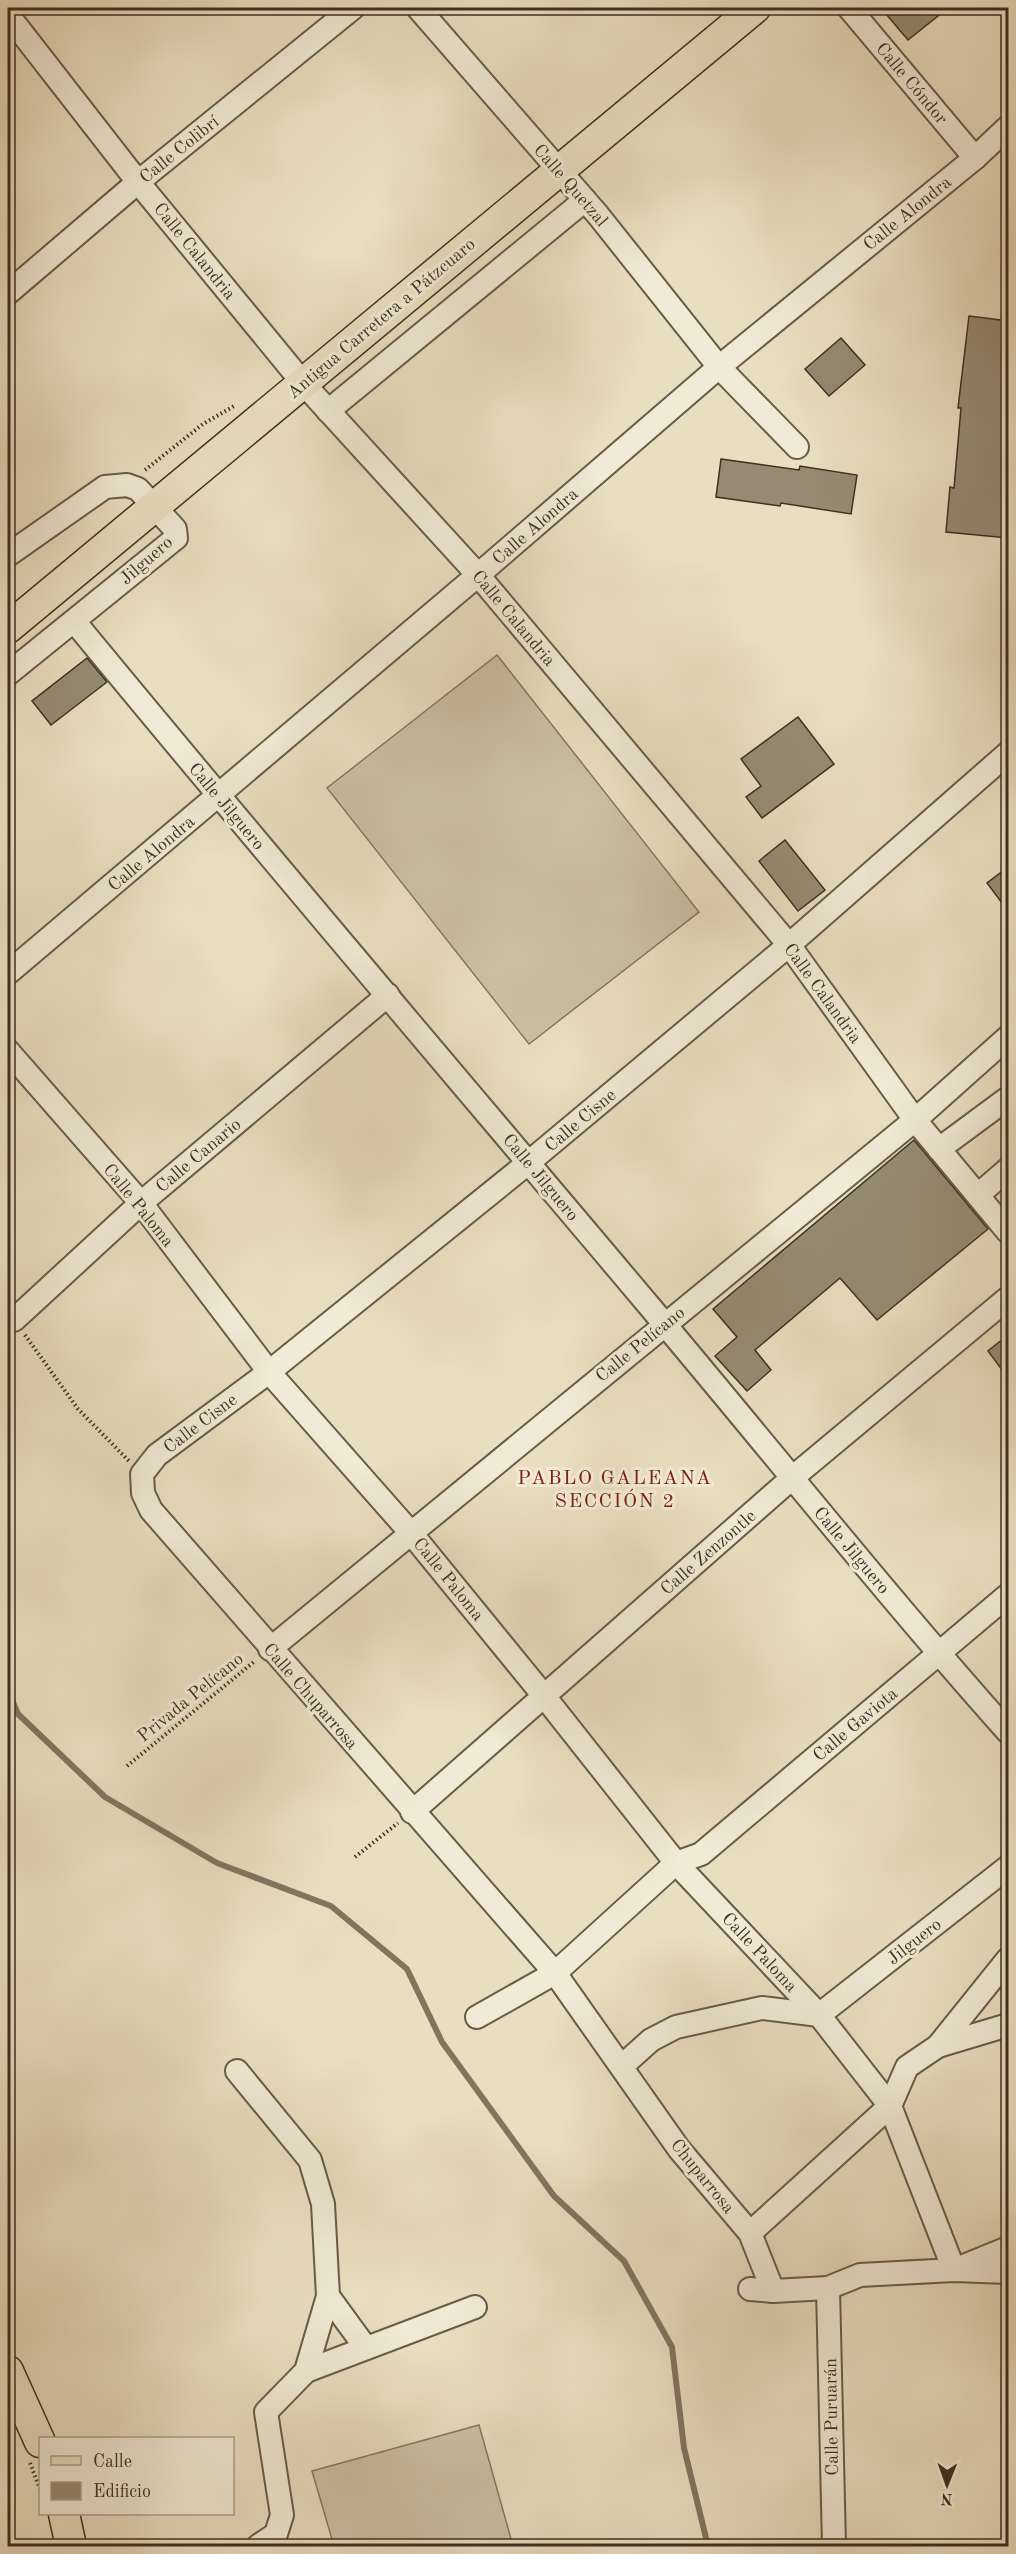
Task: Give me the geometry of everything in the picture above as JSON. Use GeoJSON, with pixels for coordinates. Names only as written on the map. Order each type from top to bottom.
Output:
{"type":"FeatureCollection","features":[{"type":"Feature","properties":{"kind":"main road","name":"Antigua Carretera a Pátzcuaro"},"geometry":{"type":"LineString","coordinates":[[8,628],[754,8]]}},
{"type":"Feature","properties":{"kind":"main road"},"geometry":{"type":"LineString","coordinates":[[8,2371],[39,2440]]}},
{"type":"Feature","properties":{"kind":"main road"},"geometry":{"type":"LineString","coordinates":[[64,2515],[71,2547]]}},
{"type":"Feature","properties":{"kind":"street"},"geometry":{"type":"LineString","coordinates":[[8,14],[16,8]]}},
{"type":"Feature","properties":{"kind":"street","name":"Calle Colibrí"},"geometry":{"type":"LineString","coordinates":[[8,293],[138,182],[353,8]]}},
{"type":"Feature","properties":{"kind":"street","name":"Calle Quetzal"},"geometry":{"type":"LineString","coordinates":[[418,8],[585,200],[718,367],[797,447]]}},
{"type":"Feature","properties":{"kind":"street","name":"Calle Cóndor"},"geometry":{"type":"LineString","coordinates":[[849,8],[975,158]]}},
{"type":"Feature","properties":{"kind":"street","name":"Calle Calandria"},"geometry":{"type":"LineString","coordinates":[[8,14],[138,182],[303,383],[478,575],[789,945],[915,1120],[1008,1232]]}},
{"type":"Feature","properties":{"kind":"street","name":"Calle Alondra"},"geometry":{"type":"LineString","coordinates":[[8,973],[478,575],[718,367],[975,158],[1008,127]]}},
{"type":"Feature","properties":{"kind":"street"},"geometry":{"type":"LineString","coordinates":[[328,411],[585,200]]}},
{"type":"Feature","properties":{"kind":"street","name":"Jilguero"},"geometry":{"type":"LineString","coordinates":[[11,545],[105,488],[127,485],[138,489],[175,529],[176,538],[74,621]]}},
{"type":"Feature","properties":{"kind":"street"},"geometry":{"type":"LineString","coordinates":[[8,674],[74,621]]}},
{"type":"Feature","properties":{"kind":"street","name":"Calle Jilguero"},"geometry":{"type":"LineString","coordinates":[[74,621],[218,796],[665,1324],[939,1654],[1008,1732]]}},
{"type":"Feature","properties":{"kind":"street","name":"Calle Cisne"},"geometry":{"type":"LineString","coordinates":[[142,1474],[157,1455],[269,1372],[528,1162],[789,945],[1008,753]]}},
{"type":"Feature","properties":{"kind":"street","name":"Calle Canario"},"geometry":{"type":"LineString","coordinates":[[11,1317],[141,1203],[388,995]]}},
{"type":"Feature","properties":{"kind":"street","name":"Calle Pelícano"},"geometry":{"type":"LineString","coordinates":[[270,1649],[915,1120],[1008,1037]]}},
{"type":"Feature","properties":{"kind":"street","name":"Calle Paloma"},"geometry":{"type":"LineString","coordinates":[[8,1051],[141,1203],[269,1372],[411,1533],[676,1863],[819,2015],[890,2106],[954,2270]]}},
{"type":"Feature","properties":{"kind":"street"},"geometry":{"type":"LineString","coordinates":[[939,1149],[1008,1098]]}},
{"type":"Feature","properties":{"kind":"street"},"geometry":{"type":"LineString","coordinates":[[978,1195],[1008,1169]]}},
{"type":"Feature","properties":{"kind":"street","name":"Calle Zenzontle"},"geometry":{"type":"LineString","coordinates":[[412,1812],[792,1478],[1008,1298]]}},
{"type":"Feature","properties":{"kind":"street","name":"Calle Chuparrosa"},"geometry":{"type":"LineString","coordinates":[[142,1474],[143,1493],[151,1510],[412,1812],[555,1973],[622,2066]]}},
{"type":"Feature","properties":{"kind":"street","name":"Calle Gaviota"},"geometry":{"type":"LineString","coordinates":[[477,2017],[555,1973],[676,1863],[701,1854],[1008,1595]]}},
{"type":"Feature","properties":{"kind":"street"},"geometry":{"type":"LineString","coordinates":[[694,1881],[701,1854]]}},
{"type":"Feature","properties":{"kind":"street","name":"Jilguero"},"geometry":{"type":"LineString","coordinates":[[819,2015],[1008,1867]]}},
{"type":"Feature","properties":{"kind":"street"},"geometry":{"type":"LineString","coordinates":[[750,2233],[890,2106],[907,2067],[938,2046],[1008,1959]]}},
{"type":"Feature","properties":{"kind":"street"},"geometry":{"type":"LineString","coordinates":[[622,2066],[651,2040],[676,2027],[762,2008],[819,2015]]}},
{"type":"Feature","properties":{"kind":"street"},"geometry":{"type":"LineString","coordinates":[[938,2046],[1008,2025]]}},
{"type":"Feature","properties":{"kind":"street","name":"Chuparrosa"},"geometry":{"type":"LineString","coordinates":[[622,2066],[679,2149],[750,2233],[773,2291]]}},
{"type":"Feature","properties":{"kind":"street"},"geometry":{"type":"LineString","coordinates":[[237,2071],[310,2160],[323,2204],[328,2296],[306,2371]]}},
{"type":"Feature","properties":{"kind":"street"},"geometry":{"type":"LineString","coordinates":[[954,2270],[1008,2248]]}},
{"type":"Feature","properties":{"kind":"street"},"geometry":{"type":"LineString","coordinates":[[750,2289],[773,2291],[828,2288],[860,2275],[954,2270],[1008,2272]]}},
{"type":"Feature","properties":{"kind":"street","name":"Calle Puruarán"},"geometry":{"type":"LineString","coordinates":[[828,2288],[834,2547]]}},
{"type":"Feature","properties":{"kind":"street"},"geometry":{"type":"LineString","coordinates":[[328,2296],[366,2348]]}},
{"type":"Feature","properties":{"kind":"street"},"geometry":{"type":"LineString","coordinates":[[258,2547],[276,2534],[282,2515],[266,2412],[306,2371],[475,2307]]}},
{"type":"Feature","properties":{"kind":"path"},"geometry":{"type":"LineString","coordinates":[[11,1317],[78,1409],[142,1474]]}},
{"type":"Feature","properties":{"kind":"path","name":"Privada Pelícano"},"geometry":{"type":"LineString","coordinates":[[127,1766],[270,1649]]}},
{"type":"Feature","properties":{"kind":"path"},"geometry":{"type":"LineString","coordinates":[[356,1857],[412,1812]]}},
{"type":"Feature","properties":{"kind":"shaded area"},"geometry":{"type":"Polygon","coordinates":[[[497,655],[699,912],[529,1044],[327,788],[497,655]]]}},
{"type":"Feature","properties":{"kind":"shaded area"},"geometry":{"type":"Polygon","coordinates":[[[479,2425],[513,2546],[334,2546],[312,2471],[479,2425]]]}},
{"type":"Feature","properties":{"kind":"building"},"geometry":{"type":"Polygon","coordinates":[[[881,8],[948,8],[908,40],[881,8]]]}},
{"type":"Feature","properties":{"kind":"building"},"geometry":{"type":"Polygon","coordinates":[[[969,316],[1008,321],[1008,538],[946,532],[950,487],[954,488],[961,408],[958,408],[969,316]]]}},
{"type":"Feature","properties":{"kind":"building"},"geometry":{"type":"Polygon","coordinates":[[[841,338],[865,365],[829,396],[805,369],[841,338]]]}},
{"type":"Feature","properties":{"kind":"building"},"geometry":{"type":"Polygon","coordinates":[[[721,459],[799,470],[800,466],[857,475],[851,514],[781,503],[780,506],[716,497],[721,459]]]}},
{"type":"Feature","properties":{"kind":"building"},"geometry":{"type":"Polygon","coordinates":[[[87,658],[107,682],[51,725],[32,701],[87,658]]]}},
{"type":"Feature","properties":{"kind":"building"},"geometry":{"type":"Polygon","coordinates":[[[798,717],[834,764],[762,818],[746,797],[761,786],[741,759],[798,717]]]}},
{"type":"Feature","properties":{"kind":"building"},"geometry":{"type":"Polygon","coordinates":[[[785,840],[825,890],[798,911],[759,861],[785,840]]]}},
{"type":"Feature","properties":{"kind":"building"},"geometry":{"type":"Polygon","coordinates":[[[1008,867],[1008,911],[987,883],[1008,867]]]}},
{"type":"Feature","properties":{"kind":"building"},"geometry":{"type":"Polygon","coordinates":[[[914,1140],[988,1229],[877,1320],[840,1278],[755,1350],[771,1370],[747,1391],[715,1356],[737,1337],[713,1309],[914,1140]]]}},
{"type":"Feature","properties":{"kind":"building"},"geometry":{"type":"Polygon","coordinates":[[[1008,1335],[1008,1378],[988,1351],[1008,1335]]]}},
{"type":"Feature","properties":{"kind":"waterway"},"geometry":{"type":"LineString","coordinates":[[8,1691],[18,1714],[105,1797],[217,1863],[331,1906],[407,1969],[442,2042],[554,2196],[624,2261],[672,2347],[684,2448],[708,2546]]}},
{"type":"Feature","properties":{"kind":"district","name":"PABLO GALEANA SECCIÓN 2"},"geometry":{"type":"Point","coordinates":[615,1488]}}]}
